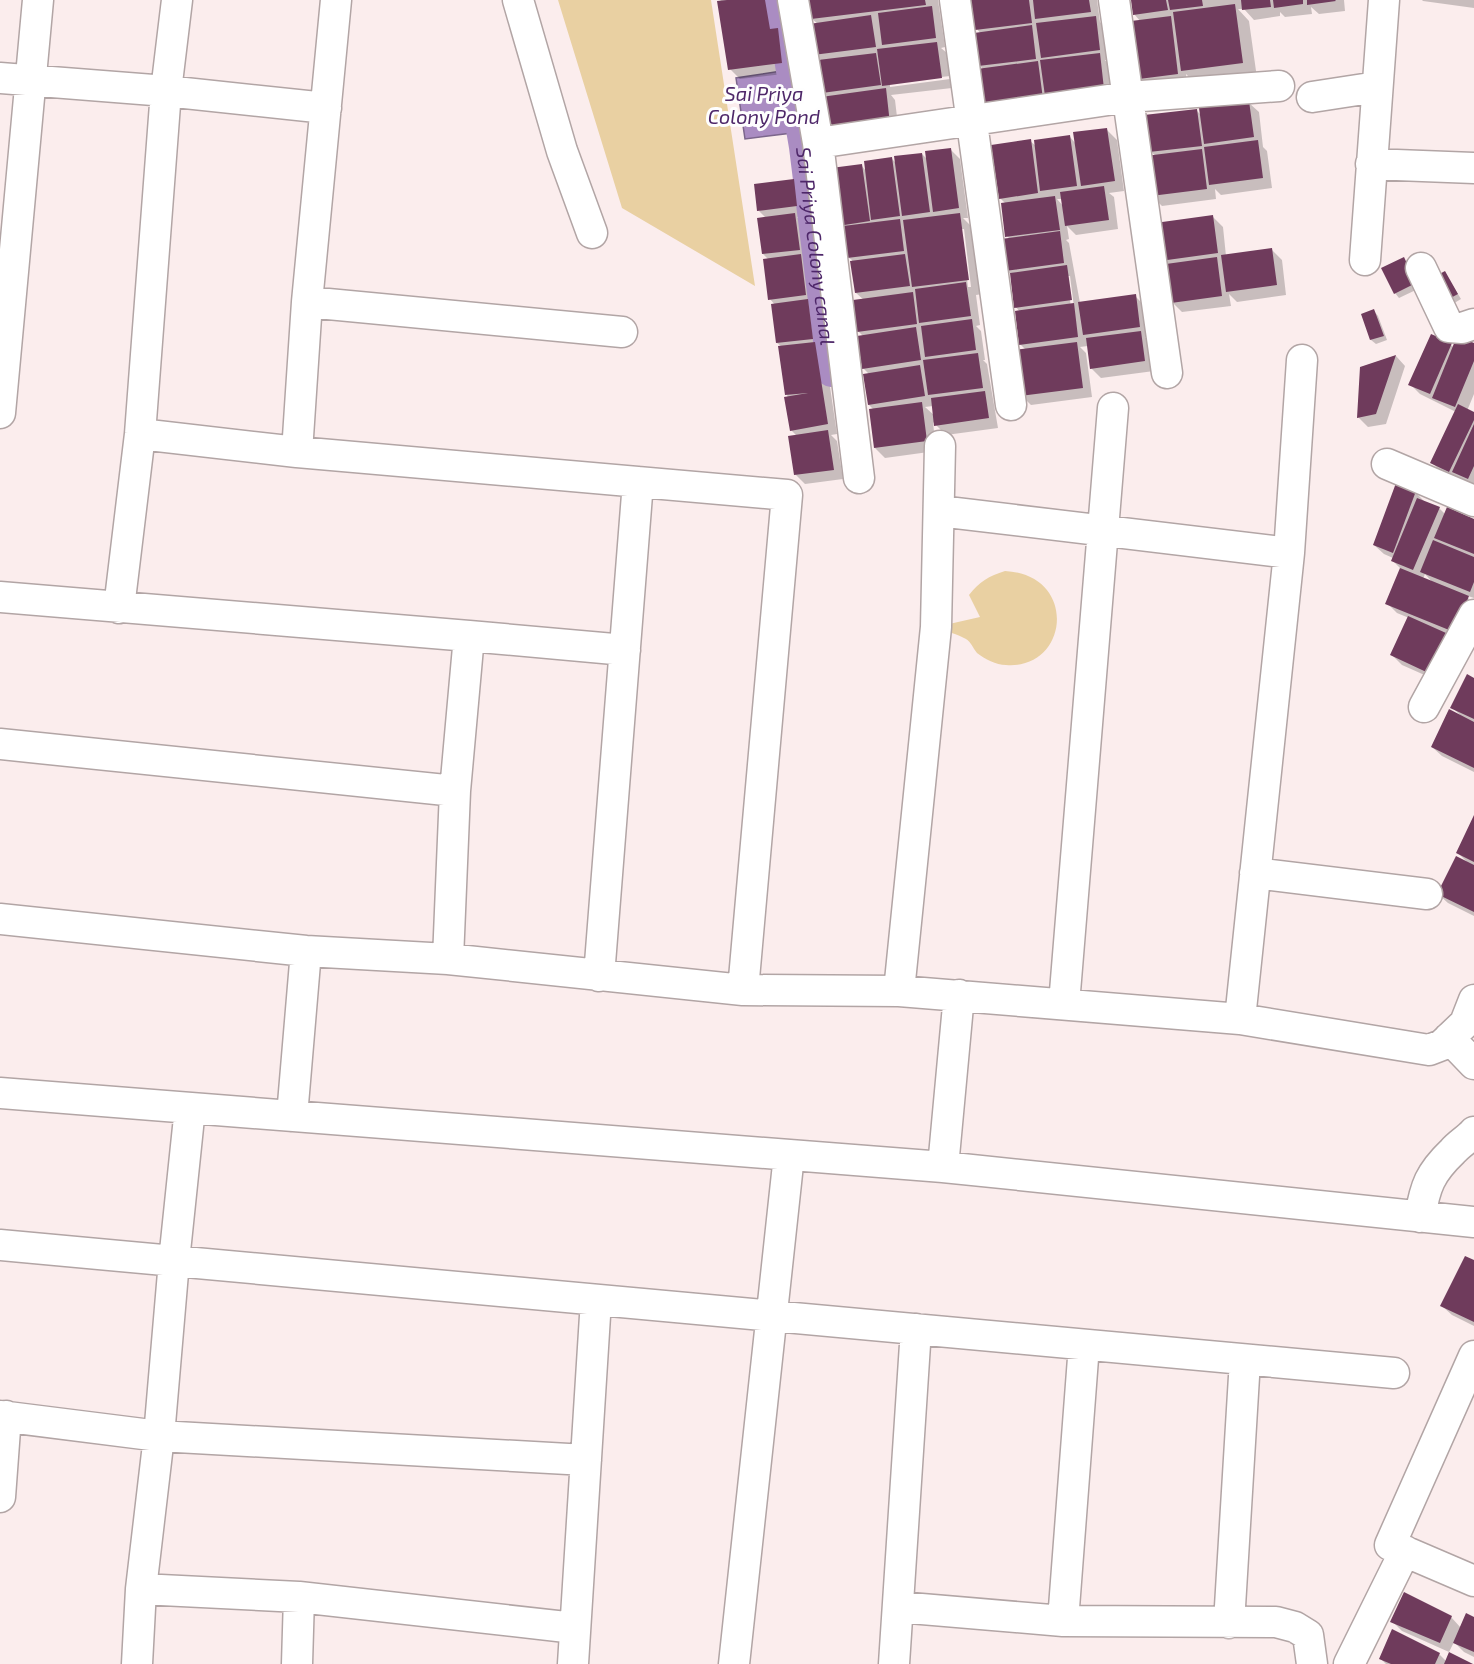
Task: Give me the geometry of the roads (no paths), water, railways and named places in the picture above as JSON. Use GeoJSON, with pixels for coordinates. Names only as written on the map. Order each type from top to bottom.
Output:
{"type":"FeatureCollection","features":[{"type":"Feature","properties":{"kind":"street"},"geometry":{"type":"LineString","coordinates":[[0,413],[38,0]]}},
{"type":"Feature","properties":{"kind":"street"},"geometry":{"type":"LineString","coordinates":[[119,608],[140,434],[166,91],[177,0]]}},
{"type":"Feature","properties":{"kind":"street"},"geometry":{"type":"LineString","coordinates":[[297,452],[308,303],[336,0]]}},
{"type":"Feature","properties":{"kind":"street"},"geometry":{"type":"LineString","coordinates":[[518,0],[562,152],[592,233]]}},
{"type":"Feature","properties":{"kind":"street"},"geometry":{"type":"LineString","coordinates":[[793,0],[818,143],[859,478]]}},
{"type":"Feature","properties":{"kind":"street"},"geometry":{"type":"LineString","coordinates":[[955,0],[1011,405]]}},
{"type":"Feature","properties":{"kind":"street"},"geometry":{"type":"LineString","coordinates":[[1114,0],[1167,373]]}},
{"type":"Feature","properties":{"kind":"street"},"geometry":{"type":"LineString","coordinates":[[1365,260],[1384,0]]}},
{"type":"Feature","properties":{"kind":"street"},"geometry":{"type":"LineString","coordinates":[[0,78],[166,91],[326,108]]}},
{"type":"Feature","properties":{"kind":"street"},"geometry":{"type":"LineString","coordinates":[[818,143],[1128,97],[1279,86]]}},
{"type":"Feature","properties":{"kind":"street"},"geometry":{"type":"LineString","coordinates":[[1312,97],[1377,87]]}},
{"type":"Feature","properties":{"kind":"street"},"geometry":{"type":"LineString","coordinates":[[1371,164],[1474,168]]}},
{"type":"Feature","properties":{"kind":"street"},"geometry":{"type":"LineString","coordinates":[[1421,268],[1449,327],[1462,328],[1474,324]]}},
{"type":"Feature","properties":{"kind":"street"},"geometry":{"type":"LineString","coordinates":[[308,303],[622,332]]}},
{"type":"Feature","properties":{"kind":"street"},"geometry":{"type":"LineString","coordinates":[[1240,1019],[1289,553],[1302,360]]}},
{"type":"Feature","properties":{"kind":"street"},"geometry":{"type":"LineString","coordinates":[[1064,1004],[1113,408]]}},
{"type":"Feature","properties":{"kind":"street"},"geometry":{"type":"LineString","coordinates":[[140,434],[297,452],[787,495],[743,990]]}},
{"type":"Feature","properties":{"kind":"street"},"geometry":{"type":"LineString","coordinates":[[899,991],[936,627],[940,446]]}},
{"type":"Feature","properties":{"kind":"street"},"geometry":{"type":"LineString","coordinates":[[1387,464],[1474,501]]}},
{"type":"Feature","properties":{"kind":"street"},"geometry":{"type":"LineString","coordinates":[[599,976],[638,482]]}},
{"type":"Feature","properties":{"kind":"street"},"geometry":{"type":"LineString","coordinates":[[939,511],[1289,553]]}},
{"type":"Feature","properties":{"kind":"street"},"geometry":{"type":"LineString","coordinates":[[0,597],[625,650]]}},
{"type":"Feature","properties":{"kind":"street"},"geometry":{"type":"LineString","coordinates":[[1424,707],[1474,615]]}},
{"type":"Feature","properties":{"kind":"street"},"geometry":{"type":"LineString","coordinates":[[448,959],[455,791],[469,636]]}},
{"type":"Feature","properties":{"kind":"street"},"geometry":{"type":"LineString","coordinates":[[0,744],[455,791]]}},
{"type":"Feature","properties":{"kind":"street"},"geometry":{"type":"LineString","coordinates":[[1255,873],[1427,894]]}},
{"type":"Feature","properties":{"kind":"street"},"geometry":{"type":"LineString","coordinates":[[0,919],[306,951],[448,959],[743,990],[899,991],[1240,1019],[1429,1050],[1442,1044],[1465,1023],[1474,1000]]}},
{"type":"Feature","properties":{"kind":"street"},"geometry":{"type":"LineString","coordinates":[[292,1116],[306,951]]}},
{"type":"Feature","properties":{"kind":"street"},"geometry":{"type":"LineString","coordinates":[[944,1167],[959,995]]}},
{"type":"Feature","properties":{"kind":"street"},"geometry":{"type":"LineString","coordinates":[[1449,1038],[1474,1064]]}},
{"type":"Feature","properties":{"kind":"street"},"geometry":{"type":"LineString","coordinates":[[0,1093],[944,1167],[1474,1222]]}},
{"type":"Feature","properties":{"kind":"street"},"geometry":{"type":"LineString","coordinates":[[137,1664],[141,1589],[159,1436],[190,1108]]}},
{"type":"Feature","properties":{"kind":"street"},"geometry":{"type":"LineString","coordinates":[[1420,1217],[1425,1189],[1434,1173],[1474,1132]]}},
{"type":"Feature","properties":{"kind":"street"},"geometry":{"type":"LineString","coordinates":[[734,1664],[789,1155]]}},
{"type":"Feature","properties":{"kind":"street"},"geometry":{"type":"LineString","coordinates":[[0,1245],[1394,1373]]}},
{"type":"Feature","properties":{"kind":"street"},"geometry":{"type":"LineString","coordinates":[[573,1664],[596,1300]]}},
{"type":"Feature","properties":{"kind":"street"},"geometry":{"type":"LineString","coordinates":[[894,1664],[916,1329]]}},
{"type":"Feature","properties":{"kind":"street"},"geometry":{"type":"LineString","coordinates":[[1063,1621],[1084,1345]]}},
{"type":"Feature","properties":{"kind":"street"},"geometry":{"type":"LineString","coordinates":[[1474,1356],[1390,1545],[1474,1581]]}},
{"type":"Feature","properties":{"kind":"street"},"geometry":{"type":"LineString","coordinates":[[1229,1623],[1245,1360]]}},
{"type":"Feature","properties":{"kind":"street"},"geometry":{"type":"LineString","coordinates":[[0,1497],[3,1416],[159,1436],[586,1460]]}},
{"type":"Feature","properties":{"kind":"street"},"geometry":{"type":"LineString","coordinates":[[1349,1664],[1404,1551]]}},
{"type":"Feature","properties":{"kind":"street"},"geometry":{"type":"LineString","coordinates":[[141,1589],[299,1597],[575,1628]]}},
{"type":"Feature","properties":{"kind":"street"},"geometry":{"type":"LineString","coordinates":[[297,1664],[299,1597]]}},
{"type":"Feature","properties":{"kind":"street"},"geometry":{"type":"LineString","coordinates":[[898,1607],[1063,1621],[1276,1622],[1295,1627],[1308,1635],[1312,1664]]}},
{"type":"Feature","properties":{"kind":"water","name":"Sai Priya Colony Pond"},"geometry":{"type":"Polygon","coordinates":[[[781,71],[792,133],[745,139],[736,78],[781,71]]]}},
{"type":"Feature","properties":{"kind":"waterway","name":"Sai Priya Colony canal"},"geometry":{"type":"LineString","coordinates":[[778,0],[803,147],[831,373]]}}]}
